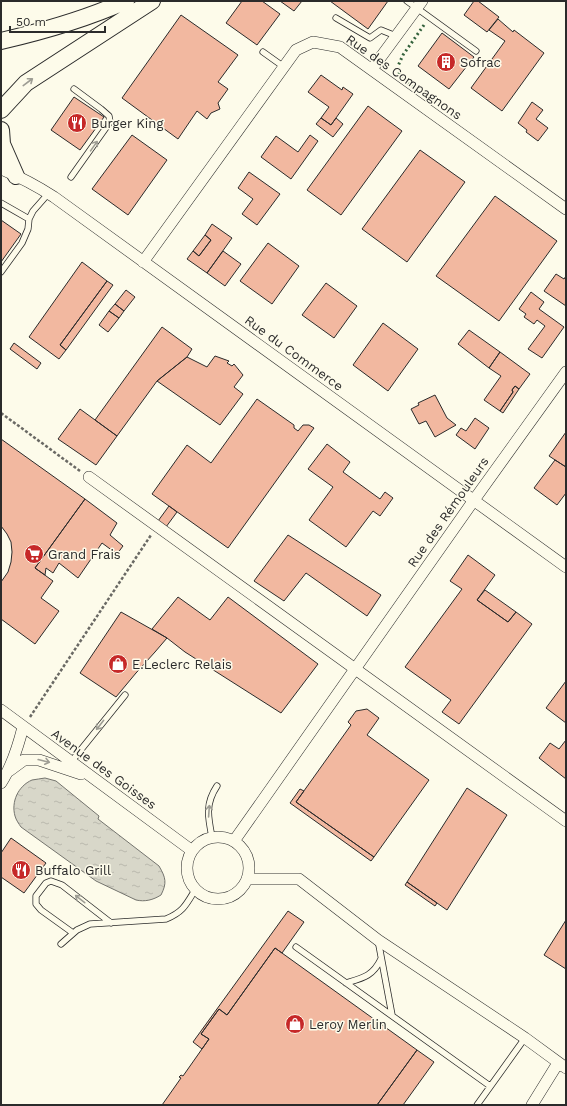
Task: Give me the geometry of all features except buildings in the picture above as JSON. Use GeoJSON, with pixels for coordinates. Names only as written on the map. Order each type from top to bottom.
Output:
{"type":"FeatureCollection","features":[{"type":"Feature","properties":{"kind":"main road"},"geometry":{"type":"LineString","coordinates":[[1,34],[29,29],[108,1]]}},
{"type":"Feature","properties":{"kind":"main road"},"geometry":{"type":"LineString","coordinates":[[1,41],[37,33],[126,1]]}},
{"type":"Feature","properties":{"kind":"main road"},"geometry":{"type":"LineString","coordinates":[[1,110],[26,83],[152,1]]}},
{"type":"Feature","properties":{"kind":"main road"},"geometry":{"type":"LineString","coordinates":[[1,130],[2,144],[16,176]]}},
{"type":"Feature","properties":{"kind":"street"},"geometry":{"type":"LineString","coordinates":[[372,69],[420,4]]}},
{"type":"Feature","properties":{"kind":"street","name":"Rue des Compagnons"},"geometry":{"type":"LineString","coordinates":[[143,262],[296,50],[313,42],[340,47],[566,209]]}},
{"type":"Feature","properties":{"kind":"street","name":"Rue du Commerce"},"geometry":{"type":"LineString","coordinates":[[1,169],[42,189],[566,567]]}},
{"type":"Feature","properties":{"kind":"street","name":"Rue des Rémouleurs"},"geometry":{"type":"LineString","coordinates":[[234,841],[354,669],[566,372]]}},
{"type":"Feature","properties":{"kind":"street"},"geometry":{"type":"LineString","coordinates":[[89,477],[566,822]]}},
{"type":"Feature","properties":{"kind":"street","name":"Avenue des Goisses"},"geometry":{"type":"LineString","coordinates":[[1,710],[191,850]]}},
{"type":"Feature","properties":{"kind":"street"},"geometry":{"type":"LineString","coordinates":[[1,783],[9,771],[23,727]]}},
{"type":"Feature","properties":{"kind":"street"},"geometry":{"type":"LineString","coordinates":[[9,771],[24,760],[40,760],[93,778]]}},
{"type":"Feature","properties":{"kind":"street"},"geometry":{"type":"LineString","coordinates":[[218,836],[234,841],[241,846],[249,862],[247,879],[242,888],[234,894],[224,898],[214,899],[204,896],[195,890],[189,881],[186,871],[187,860],[191,850],[199,843],[212,837],[218,836]]}},
{"type":"Feature","properties":{"kind":"street"},"geometry":{"type":"LineString","coordinates":[[247,879],[299,879],[378,940],[525,1038],[562,1066],[532,1105]]}},
{"type":"Feature","properties":{"kind":"lane"},"geometry":{"type":"LineString","coordinates":[[407,1],[420,4],[476,51]]}},
{"type":"Feature","properties":{"kind":"lane"},"geometry":{"type":"LineString","coordinates":[[336,18],[370,38],[381,30],[396,36]]}},
{"type":"Feature","properties":{"kind":"lane"},"geometry":{"type":"LineString","coordinates":[[263,52],[284,67]]}},
{"type":"Feature","properties":{"kind":"lane"},"geometry":{"type":"LineString","coordinates":[[71,177],[110,122],[109,116],[105,112],[74,89]]}},
{"type":"Feature","properties":{"kind":"lane"},"geometry":{"type":"LineString","coordinates":[[1,272],[22,243],[33,211],[48,194]]}},
{"type":"Feature","properties":{"kind":"lane"},"geometry":{"type":"LineString","coordinates":[[1,203],[29,219]]}},
{"type":"Feature","properties":{"kind":"lane"},"geometry":{"type":"LineString","coordinates":[[71,762],[125,695]]}},
{"type":"Feature","properties":{"kind":"lane"},"geometry":{"type":"LineString","coordinates":[[212,837],[208,813],[212,794],[217,786]]}},
{"type":"Feature","properties":{"kind":"lane"},"geometry":{"type":"LineString","coordinates":[[73,933],[41,910],[36,904],[36,896],[46,883],[51,881],[62,885],[111,923]]}},
{"type":"Feature","properties":{"kind":"lane"},"geometry":{"type":"LineString","coordinates":[[61,944],[77,930],[90,924],[166,919],[176,914],[184,907],[195,890]]}},
{"type":"Feature","properties":{"kind":"lane"},"geometry":{"type":"LineString","coordinates":[[378,940],[392,1015]]}},
{"type":"Feature","properties":{"kind":"lane"},"geometry":{"type":"LineString","coordinates":[[296,947],[490,1086]]}},
{"type":"Feature","properties":{"kind":"lane"},"geometry":{"type":"LineString","coordinates":[[346,982],[366,977],[372,973],[377,967],[381,958]]}},
{"type":"Feature","properties":{"kind":"lane"},"geometry":{"type":"LineString","coordinates":[[477,1105],[525,1038]]}},
{"type":"Feature","properties":{"kind":"path"},"geometry":{"type":"LineString","coordinates":[[1,413],[89,477]]}},
{"type":"Feature","properties":{"kind":"path"},"geometry":{"type":"LineString","coordinates":[[23,727],[157,526]]}},
{"type":"Feature","properties":{"kind":"water"},"geometry":{"type":"Polygon","coordinates":[[[45,778],[56,781],[99,816],[98,819],[159,866],[165,880],[161,895],[149,900],[136,900],[96,881],[21,827],[16,819],[14,811],[15,800],[19,790],[32,780],[45,778]]]}},
{"type":"Feature","properties":{"kind":"hedge"},"geometry":{"type":"LineString","coordinates":[[424,25],[403,55],[398,66],[400,77],[426,96]]}},
{"type":"Feature","properties":{"kind":"place","name":"Sofrac"},"geometry":{"type":"Point","coordinates":[446,62]}},
{"type":"Feature","properties":{"kind":"place","name":"Burger King"},"geometry":{"type":"Point","coordinates":[77,123]}},
{"type":"Feature","properties":{"kind":"place","name":"Grand Frais"},"geometry":{"type":"Point","coordinates":[34,554]}},
{"type":"Feature","properties":{"kind":"place","name":"E.Leclerc Relais"},"geometry":{"type":"Point","coordinates":[118,664]}},
{"type":"Feature","properties":{"kind":"place","name":"Buffalo Grill"},"geometry":{"type":"Point","coordinates":[21,870]}},
{"type":"Feature","properties":{"kind":"place","name":"Leroy Merlin"},"geometry":{"type":"Point","coordinates":[295,1024]}}]}
